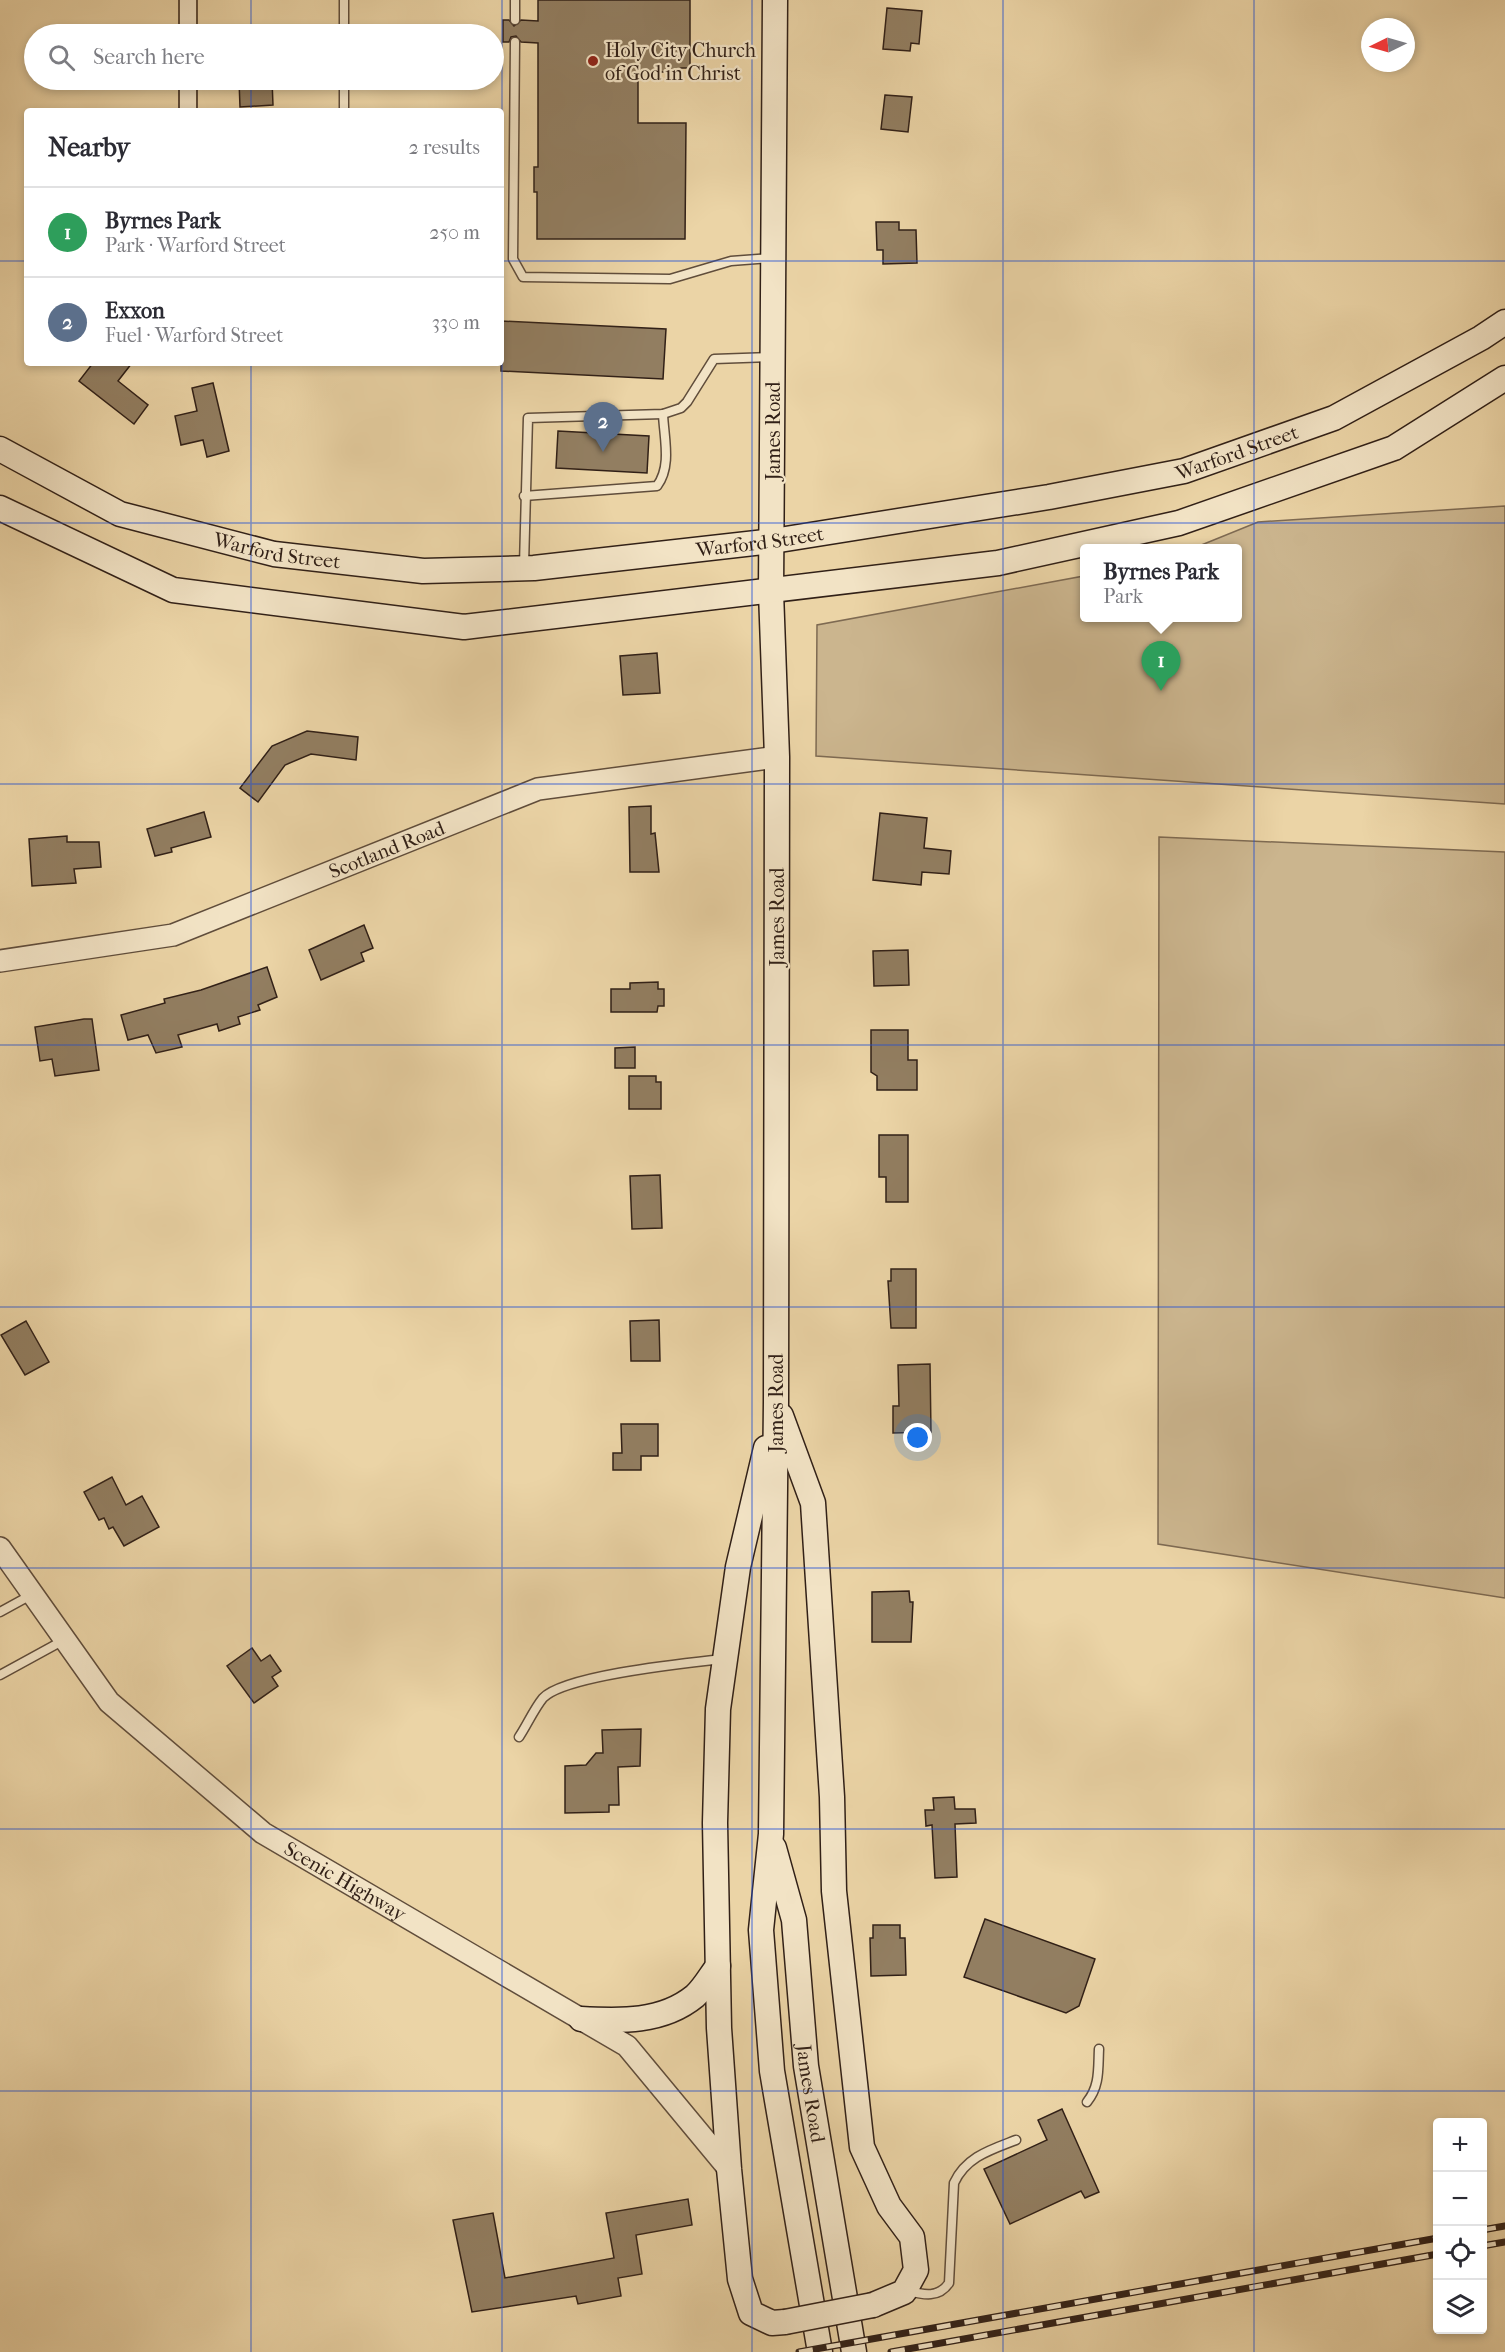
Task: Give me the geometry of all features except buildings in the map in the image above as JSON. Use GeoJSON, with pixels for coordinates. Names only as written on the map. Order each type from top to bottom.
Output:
{"type":"FeatureCollection","features":[{"type":"Feature","properties":{"kind":"main road","name":"James Road"},"geometry":{"type":"LineString","coordinates":[[775,0],[771,592],[777,757],[776,1402],[771,1834],[761,1930],[772,2071],[820,2352]]}},
{"type":"Feature","properties":{"kind":"main road","name":"Warford Street"},"geometry":{"type":"LineString","coordinates":[[0,449],[120,514],[274,554],[423,571],[524,568],[773,541],[1049,496],[1184,471],[1334,418],[1481,338],[1505,322]]}},
{"type":"Feature","properties":{"kind":"main road"},"geometry":{"type":"LineString","coordinates":[[1084,544],[1179,523],[1394,448],[1505,378]]}},
{"type":"Feature","properties":{"kind":"main road"},"geometry":{"type":"LineString","coordinates":[[0,508],[173,590],[464,627],[998,563],[1080,545]]}},
{"type":"Feature","properties":{"kind":"main road"},"geometry":{"type":"LineString","coordinates":[[776,1402],[813,1503],[832,1797],[834,1891],[862,2147],[889,2206],[912,2237],[916,2270],[905,2290],[873,2305],[772,2323],[751,2313],[740,2279],[729,2169],[718,1966],[715,1823],[718,1709],[738,1567],[776,1402]]}},
{"type":"Feature","properties":{"kind":"main road","name":"James Road"},"geometry":{"type":"LineString","coordinates":[[771,1834],[794,1920],[806,2066],[854,2352]]}},
{"type":"Feature","properties":{"kind":"main road"},"geometry":{"type":"LineString","coordinates":[[581,2019],[627,2022],[659,2014],[694,1996],[718,1966]]}},
{"type":"Feature","properties":{"kind":"street"},"geometry":{"type":"LineString","coordinates":[[188,0],[188,24]]}},
{"type":"Feature","properties":{"kind":"street"},"geometry":{"type":"LineString","coordinates":[[188,90],[188,108]]}},
{"type":"Feature","properties":{"kind":"street","name":"Scotland Road"},"geometry":{"type":"LineString","coordinates":[[0,961],[173,935],[538,789],[777,757]]}},
{"type":"Feature","properties":{"kind":"street","name":"Scenic Highway"},"geometry":{"type":"LineString","coordinates":[[0,1548],[109,1702],[263,1833],[627,2046],[729,2169]]}},
{"type":"Feature","properties":{"kind":"lane"},"geometry":{"type":"LineString","coordinates":[[344,0],[344,24]]}},
{"type":"Feature","properties":{"kind":"lane"},"geometry":{"type":"LineString","coordinates":[[515,0],[515,20]]}},
{"type":"Feature","properties":{"kind":"lane"},"geometry":{"type":"LineString","coordinates":[[515,42],[513,259],[524,277],[670,279],[731,261],[774,257]]}},
{"type":"Feature","properties":{"kind":"lane"},"geometry":{"type":"LineString","coordinates":[[344,90],[344,108]]}},
{"type":"Feature","properties":{"kind":"lane"},"geometry":{"type":"LineString","coordinates":[[524,568],[524,496],[528,418],[663,414],[681,408],[687,402],[714,359],[773,357]]}},
{"type":"Feature","properties":{"kind":"lane"},"geometry":{"type":"LineString","coordinates":[[524,496],[657,486],[664,476],[666,458],[663,414]]}},
{"type":"Feature","properties":{"kind":"lane"},"geometry":{"type":"LineString","coordinates":[[0,1612],[31,1594]]}},
{"type":"Feature","properties":{"kind":"lane"},"geometry":{"type":"LineString","coordinates":[[0,1675],[64,1640]]}},
{"type":"Feature","properties":{"kind":"lane"},"geometry":{"type":"LineString","coordinates":[[519,1737],[544,1697],[579,1682],[645,1668],[725,1659]]}},
{"type":"Feature","properties":{"kind":"lane"},"geometry":{"type":"LineString","coordinates":[[1087,2102],[1095,2092],[1099,2049]]}},
{"type":"Feature","properties":{"kind":"lane"},"geometry":{"type":"LineString","coordinates":[[905,2290],[928,2295],[944,2290],[950,2283],[954,2183],[960,2170],[980,2154],[1016,2140]]}},
{"type":"Feature","properties":{"kind":"shaded area"},"geometry":{"type":"Polygon","coordinates":[[[1505,506],[1505,804],[816,756],[817,625],[1080,577],[1080,622],[1242,622],[1242,544],[1204,544],[1258,522],[1505,506]]]}},
{"type":"Feature","properties":{"kind":"shaded area"},"geometry":{"type":"Polygon","coordinates":[[[1159,837],[1505,852],[1505,1598],[1158,1544],[1159,837]]]}},
{"type":"Feature","properties":{"kind":"railway"},"geometry":{"type":"LineString","coordinates":[[1487,2229],[1505,2226]]}},
{"type":"Feature","properties":{"kind":"railway"},"geometry":{"type":"LineString","coordinates":[[799,2352],[1433,2239]]}},
{"type":"Feature","properties":{"kind":"railway"},"geometry":{"type":"LineString","coordinates":[[1487,2245],[1505,2242]]}},
{"type":"Feature","properties":{"kind":"railway"},"geometry":{"type":"LineString","coordinates":[[891,2352],[1433,2255]]}},
{"type":"Feature","properties":{"kind":"place","name":"Holy City Church of God in Christ"},"geometry":{"type":"Point","coordinates":[593,61]}},
{"type":"Feature","properties":{"kind":"place","name":"Exxon"},"geometry":{"type":"Point","coordinates":[603,452]}},
{"type":"Feature","properties":{"kind":"place","name":"Byrnes Park"},"geometry":{"type":"Point","coordinates":[1161,691]}}]}
